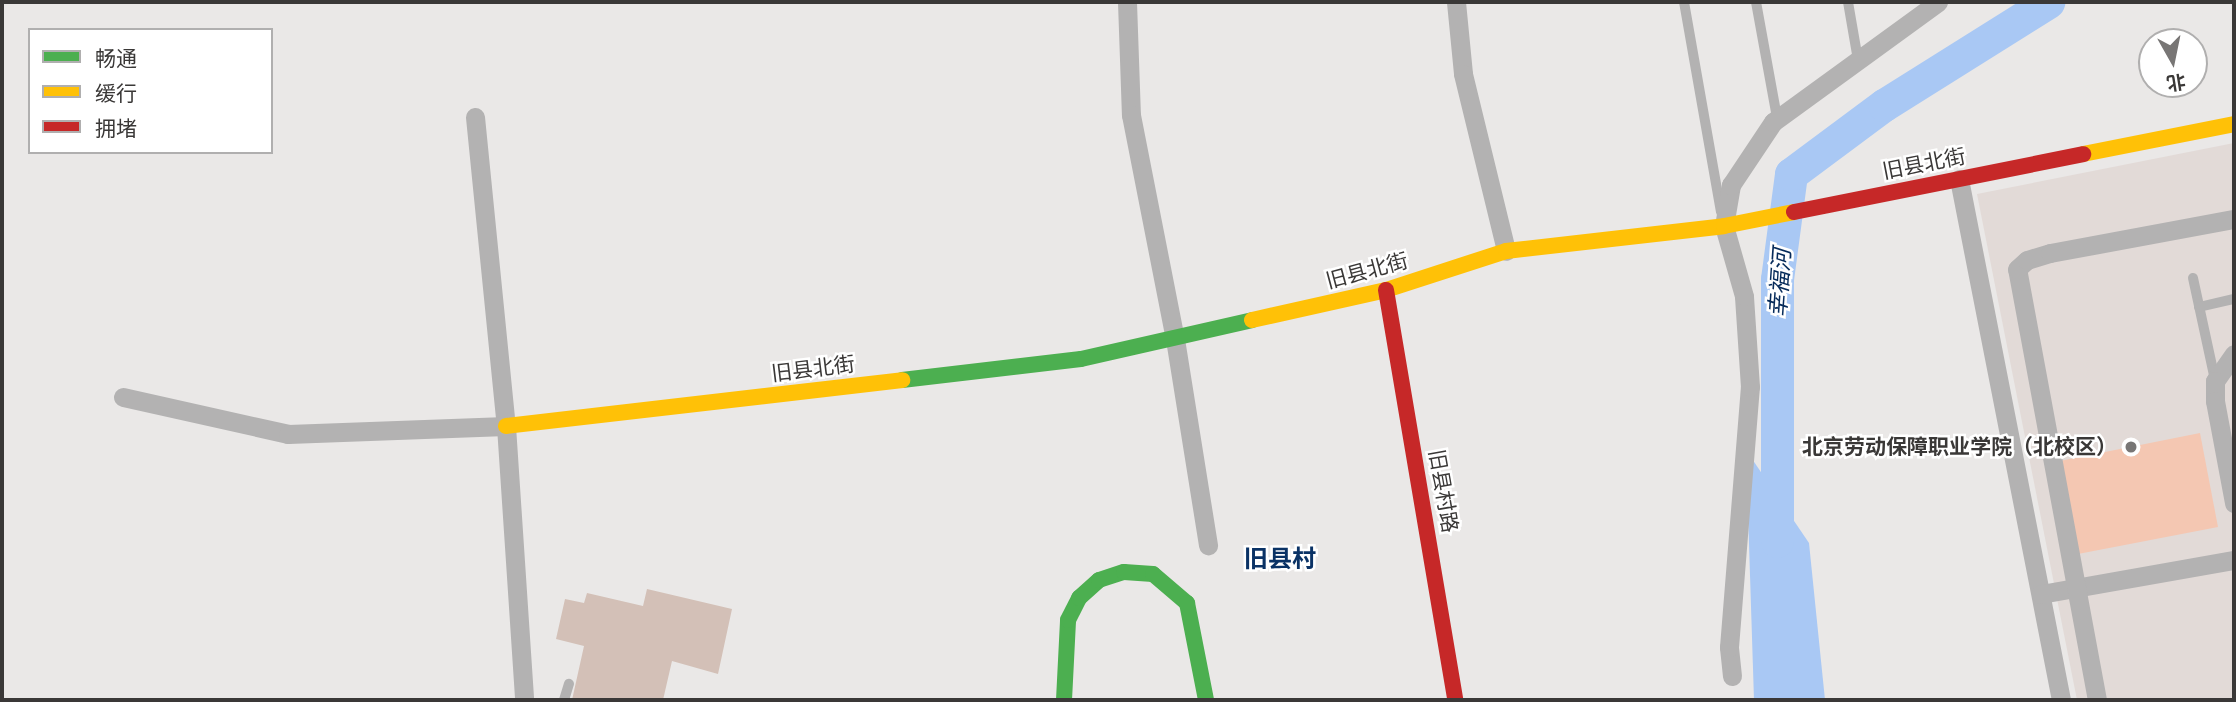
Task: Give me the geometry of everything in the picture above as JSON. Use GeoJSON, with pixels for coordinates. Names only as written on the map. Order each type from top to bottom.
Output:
{"type":"FeatureCollection","features":[{"type":"Feature","properties":{"kind":"street"},"geometry":{"type":"LineString","coordinates":[[1127,2],[1131,115],[1175,339],[1208,545]]}},
{"type":"Feature","properties":{"kind":"street"},"geometry":{"type":"LineString","coordinates":[[1456,2],[1463,74],[1506,251]]}},
{"type":"Feature","properties":{"kind":"street"},"geometry":{"type":"LineString","coordinates":[[1732,676],[1729,647],[1750,348],[1744,296],[1724,226],[1731,185],[1777,118],[1858,60],[1909,11],[1938,2]]}},
{"type":"Feature","properties":{"kind":"street"},"geometry":{"type":"LineString","coordinates":[[475,117],[506,426],[524,700]]}},
{"type":"Feature","properties":{"kind":"street","name":"旧县北街"},"geometry":{"type":"LineString","coordinates":[[506,426],[1081,359],[1386,290],[1506,251],[1724,226],[2234,124]]}},
{"type":"Feature","properties":{"kind":"street"},"geometry":{"type":"LineString","coordinates":[[1959,179],[2061,700]]}},
{"type":"Feature","properties":{"kind":"street"},"geometry":{"type":"LineString","coordinates":[[2098,700],[2017,270],[2027,260],[2050,253],[2234,219]]}},
{"type":"Feature","properties":{"kind":"street","name":"旧县村路"},"geometry":{"type":"LineString","coordinates":[[1386,290],[1455,700]]}},
{"type":"Feature","properties":{"kind":"street"},"geometry":{"type":"LineString","coordinates":[[2234,354],[2215,381],[2234,503]]}},
{"type":"Feature","properties":{"kind":"street"},"geometry":{"type":"LineString","coordinates":[[123,397],[288,433],[506,426]]}},
{"type":"Feature","properties":{"kind":"street"},"geometry":{"type":"LineString","coordinates":[[2040,594],[2234,560]]}},
{"type":"Feature","properties":{"kind":"street"},"geometry":{"type":"LineString","coordinates":[[1064,700],[1068,620],[1079,598],[1099,580],[1124,572],[1153,574],[1172,586],[1187,603],[1206,700]]}},
{"type":"Feature","properties":{"kind":"lane"},"geometry":{"type":"LineString","coordinates":[[1684,2],[1724,226]]}},
{"type":"Feature","properties":{"kind":"lane"},"geometry":{"type":"LineString","coordinates":[[1756,2],[1777,118]]}},
{"type":"Feature","properties":{"kind":"lane"},"geometry":{"type":"LineString","coordinates":[[1848,2],[1858,60]]}},
{"type":"Feature","properties":{"kind":"lane"},"geometry":{"type":"LineString","coordinates":[[2193,278],[2215,381]]}},
{"type":"Feature","properties":{"kind":"lane"},"geometry":{"type":"LineString","coordinates":[[2199,307],[2234,299]]}},
{"type":"Feature","properties":{"kind":"lane"},"geometry":{"type":"LineString","coordinates":[[564,700],[569,684]]}},
{"type":"Feature","properties":{"kind":"shaded area","name":"北京劳动保障职业学院（北校区）"},"geometry":{"type":"Polygon","coordinates":[[[2234,143],[2234,700],[2077,700],[1977,194],[2234,143]]]}},
{"type":"Feature","properties":{"kind":"shaded area"},"geometry":{"type":"Polygon","coordinates":[[[2200,433],[2218,527],[2078,554],[2060,461],[2200,433]]]}},
{"type":"Feature","properties":{"kind":"water"},"geometry":{"type":"Polygon","coordinates":[[[1746,450],[1809,543],[1825,700],[1754,700],[1746,450]]]}},
{"type":"Feature","properties":{"kind":"building"},"geometry":{"type":"Polygon","coordinates":[[[647,589],[732,609],[718,674],[672,661],[663,700],[572,700],[584,646],[556,639],[565,599],[584,603],[587,593],[643,606],[647,589]]]}},
{"type":"Feature","properties":{"kind":"waterway","name":"幸福河"},"geometry":{"type":"LineString","coordinates":[[1777,541],[1777,279],[1791,174],[1884,105],[2048,2]]}},
{"type":"Feature","properties":{"kind":"traffic: fast"},"geometry":{"type":"LineString","coordinates":[[902,380],[1081,359],[1252,320]]}},
{"type":"Feature","properties":{"kind":"traffic: fast"},"geometry":{"type":"LineString","coordinates":[[1064,700],[1068,620],[1079,598],[1099,580],[1124,572],[1153,574],[1187,603],[1206,700]]}},
{"type":"Feature","properties":{"kind":"traffic: slow"},"geometry":{"type":"LineString","coordinates":[[2083,154],[2234,124]]}},
{"type":"Feature","properties":{"kind":"traffic: slow"},"geometry":{"type":"LineString","coordinates":[[1252,320],[1386,290],[1506,251],[1724,226],[1794,212]]}},
{"type":"Feature","properties":{"kind":"traffic: slow"},"geometry":{"type":"LineString","coordinates":[[506,426],[902,380]]}},
{"type":"Feature","properties":{"kind":"traffic: jam"},"geometry":{"type":"LineString","coordinates":[[1794,212],[2083,154]]}},
{"type":"Feature","properties":{"kind":"traffic: jam"},"geometry":{"type":"LineString","coordinates":[[1386,290],[1455,700]]}},
{"type":"Feature","properties":{"kind":"place","name":"北京劳动保障职业学院（北校区）"},"geometry":{"type":"Point","coordinates":[2131,447]}},
{"type":"Feature","properties":{"kind":"district","name":"旧县村"},"geometry":{"type":"Point","coordinates":[1280,559]}}]}
